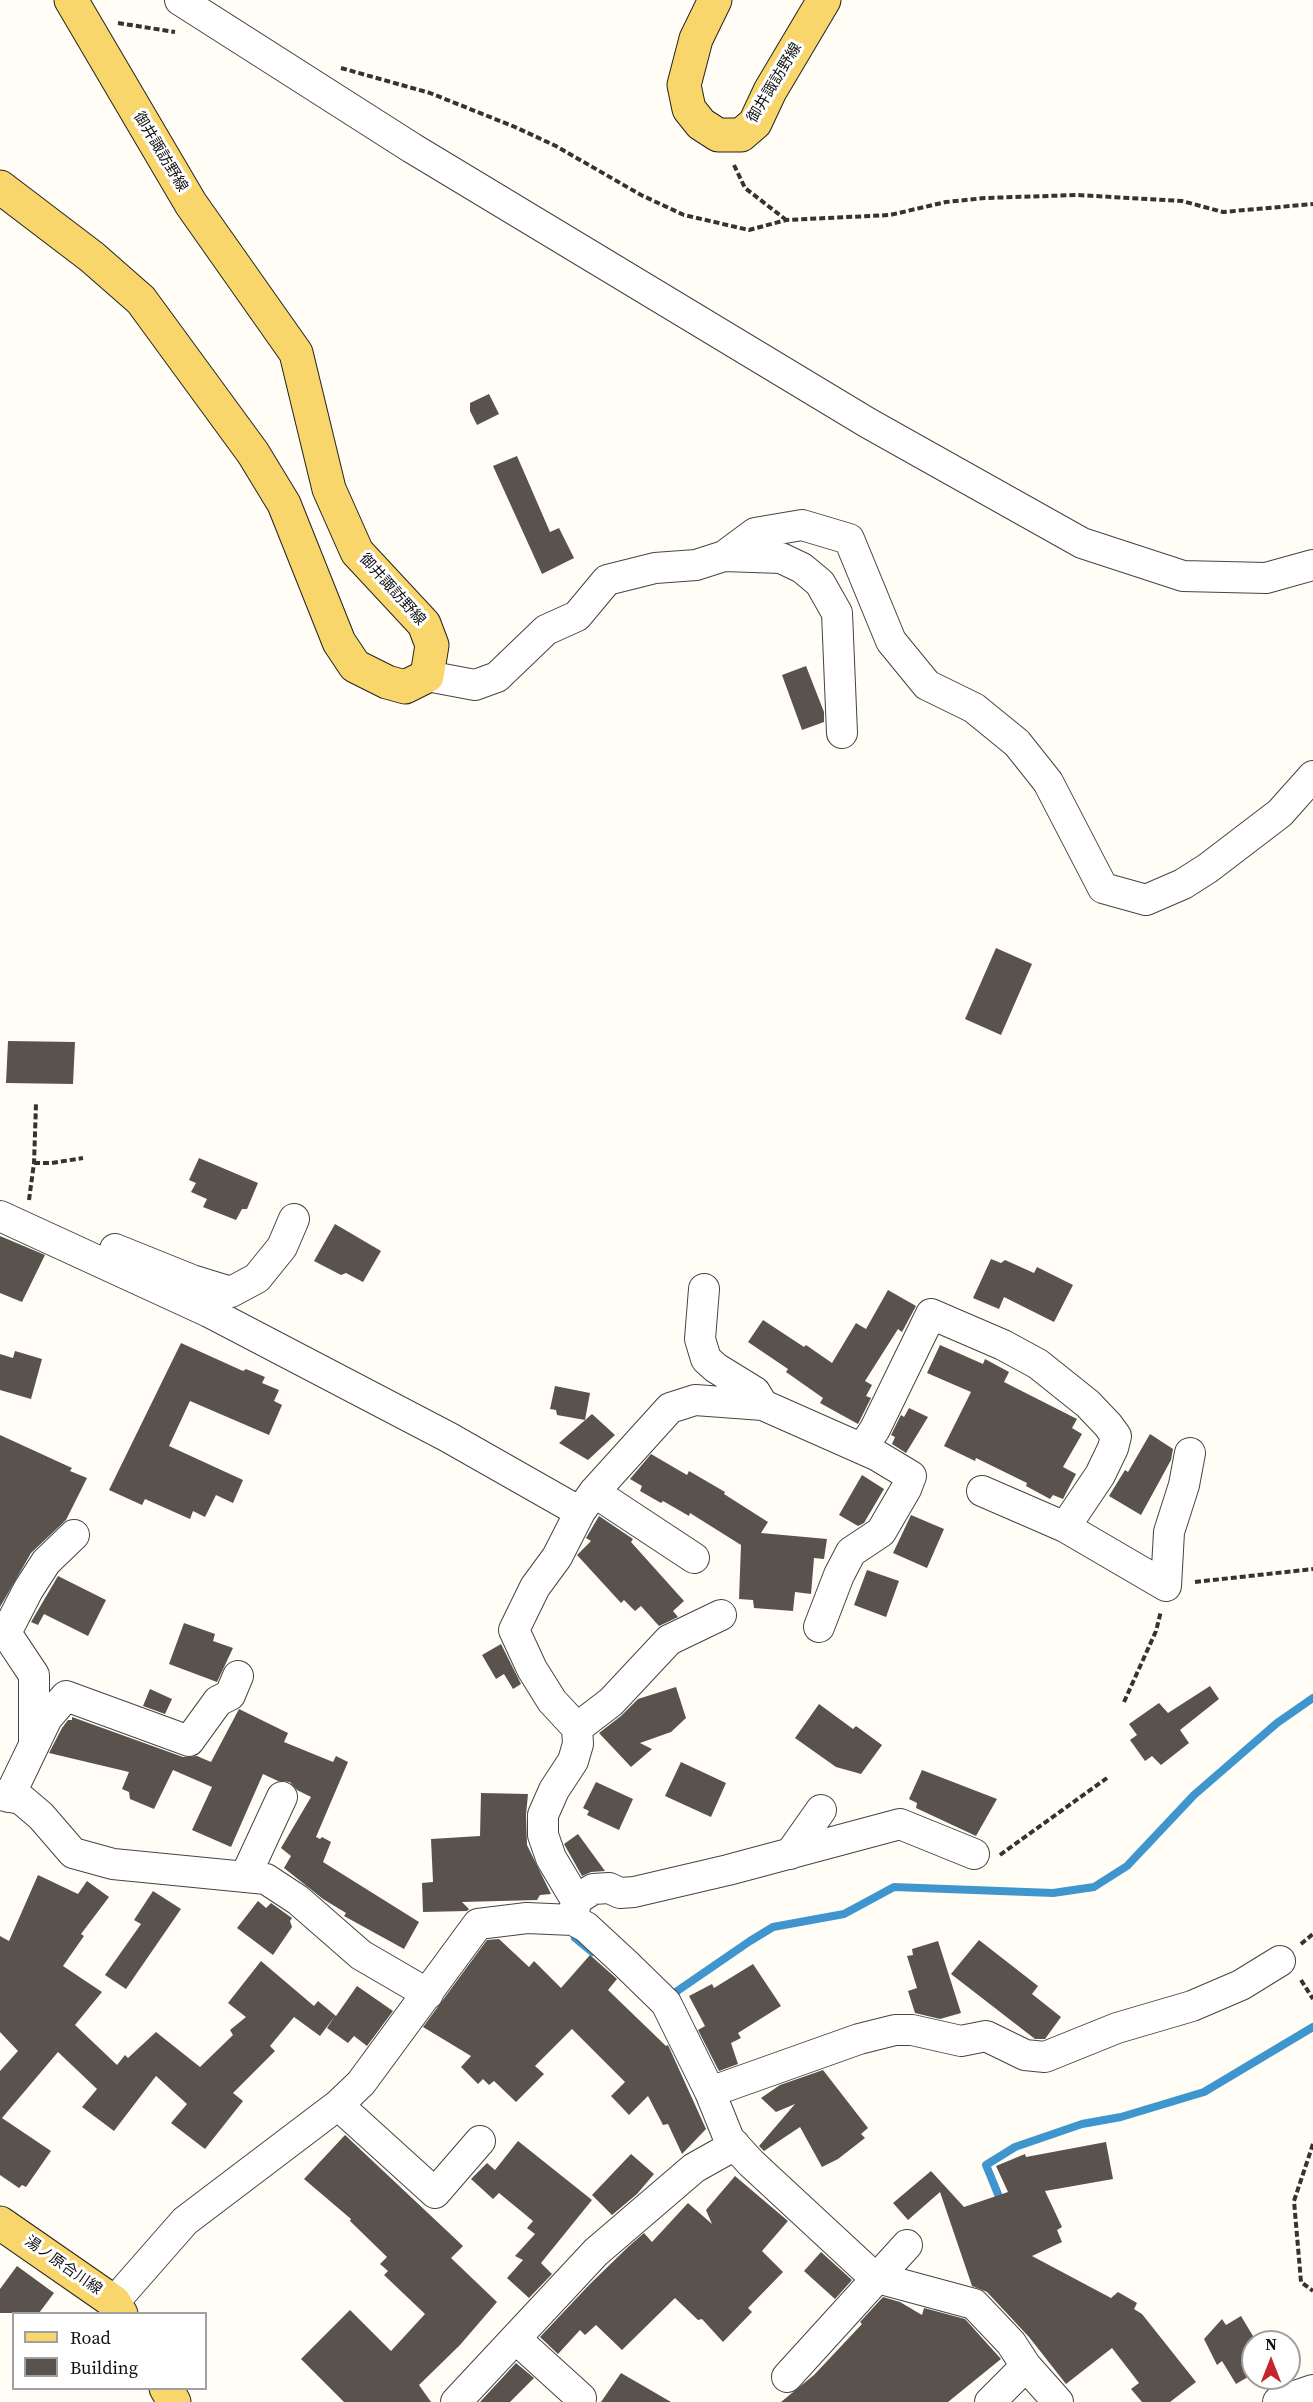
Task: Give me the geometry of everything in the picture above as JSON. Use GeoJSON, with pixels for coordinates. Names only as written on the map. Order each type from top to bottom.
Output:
{"type":"FeatureCollection","features":[{"type":"Feature","properties":{"kind":"main road","name":"御井諏訪野線"},"geometry":{"type":"LineString","coordinates":[[71,0],[191,204],[296,353],[329,489],[357,552],[424,624],[432,645],[427,676]]}},
{"type":"Feature","properties":{"kind":"main road"},"geometry":{"type":"LineString","coordinates":[[715,0],[696,39],[684,85],[688,109],[701,124],[718,135],[726,135]]}},
{"type":"Feature","properties":{"kind":"main road","name":"御井諏訪野線"},"geometry":{"type":"LineString","coordinates":[[726,135],[741,135],[755,123],[770,91],[824,0]]}},
{"type":"Feature","properties":{"kind":"main road"},"geometry":{"type":"LineString","coordinates":[[0,187],[92,257],[141,300],[253,453],[284,504],[339,642],[355,666],[387,682],[405,687],[427,676]]}},
{"type":"Feature","properties":{"kind":"main road","name":"湯ノ原合川線"},"geometry":{"type":"LineString","coordinates":[[0,2223],[118,2308]]}},
{"type":"Feature","properties":{"kind":"street"},"geometry":{"type":"LineString","coordinates":[[180,0],[412,148],[837,405],[1082,543],[1183,576],[1266,578],[1313,565]]}},
{"type":"Feature","properties":{"kind":"street"},"geometry":{"type":"LineString","coordinates":[[427,676],[476,685],[497,677],[546,630],[577,616],[607,580],[655,568],[696,565],[724,555],[755,533],[802,525],[849,539],[891,640],[927,686],[975,708],[1017,742],[1048,782],[1103,888],[1146,900],[1183,884],[1208,868],[1280,813],[1313,776]]}},
{"type":"Feature","properties":{"kind":"street"},"geometry":{"type":"LineString","coordinates":[[724,555],[781,558],[802,568],[820,583],[837,613],[842,733]]}},
{"type":"Feature","properties":{"kind":"street"},"geometry":{"type":"LineString","coordinates":[[0,1216],[22,1224],[209,1312],[448,1437],[587,1502],[694,1558]]}},
{"type":"Feature","properties":{"kind":"street"},"geometry":{"type":"LineString","coordinates":[[82,1254],[95,1246],[120,1250],[192,1280],[231,1292],[257,1278],[282,1247],[294,1219]]}},
{"type":"Feature","properties":{"kind":"street"},"geometry":{"type":"LineString","coordinates":[[704,1289],[700,1338],[706,1359],[716,1368],[755,1392],[763,1405]]}},
{"type":"Feature","properties":{"kind":"street"},"geometry":{"type":"LineString","coordinates":[[862,1449],[931,1314],[1038,1364],[1088,1404],[1116,1436],[1100,1474],[1065,1527]]}},
{"type":"Feature","properties":{"kind":"street"},"geometry":{"type":"LineString","coordinates":[[819,1627],[839,1575],[852,1552],[881,1532],[911,1476],[862,1449],[763,1405],[695,1400],[670,1408],[587,1502],[557,1557],[535,1587],[514,1630],[532,1669],[552,1701],[577,1728],[578,1744],[573,1761],[554,1790],[543,1815],[543,1835],[550,1858],[575,1910],[602,1942],[654,1989],[666,2003],[710,2092],[729,2139],[751,2163],[878,2278],[974,2304],[1011,2343],[1026,2366],[1058,2402]]}},
{"type":"Feature","properties":{"kind":"street"},"geometry":{"type":"LineString","coordinates":[[982,1491],[1065,1527],[1166,1586],[1169,1532],[1184,1485],[1190,1453]]}},
{"type":"Feature","properties":{"kind":"street"},"geometry":{"type":"LineString","coordinates":[[34,1743],[34,1675],[6,1633],[28,1590],[46,1562],[74,1535]]}},
{"type":"Feature","properties":{"kind":"street"},"geometry":{"type":"LineString","coordinates":[[577,1728],[617,1696],[669,1640],[721,1615]]}},
{"type":"Feature","properties":{"kind":"street"},"geometry":{"type":"LineString","coordinates":[[238,1676],[230,1695],[218,1701],[189,1741],[66,1696],[47,1718],[4,1796],[21,1799],[41,1816],[74,1852],[113,1864],[266,1879],[298,1900],[361,1955],[428,1994]]}},
{"type":"Feature","properties":{"kind":"street"},"geometry":{"type":"LineString","coordinates":[[245,1877],[282,1797]]}},
{"type":"Feature","properties":{"kind":"street"},"geometry":{"type":"LineString","coordinates":[[790,1854],[821,1810]]}},
{"type":"Feature","properties":{"kind":"street"},"geometry":{"type":"LineString","coordinates":[[118,2308],[185,2221],[338,2105],[361,2083],[478,1924],[575,1910],[593,1889],[609,1888],[620,1893],[634,1892],[790,1854],[900,1824],[975,1854]]}},
{"type":"Feature","properties":{"kind":"street"},"geometry":{"type":"LineString","coordinates":[[710,2092],[859,2039],[895,2030],[912,2030],[961,2041],[986,2036],[1025,2055],[1045,2057],[1117,2028],[1192,2006],[1241,1985],[1280,1961]]}},
{"type":"Feature","properties":{"kind":"street"},"geometry":{"type":"LineString","coordinates":[[338,2105],[435,2193],[480,2141]]}},
{"type":"Feature","properties":{"kind":"street"},"geometry":{"type":"LineString","coordinates":[[456,2402],[596,2252],[694,2168],[735,2145]]}},
{"type":"Feature","properties":{"kind":"street"},"geometry":{"type":"LineString","coordinates":[[787,2377],[907,2245]]}},
{"type":"Feature","properties":{"kind":"street"},"geometry":{"type":"LineString","coordinates":[[516,2339],[580,2398]]}},
{"type":"Feature","properties":{"kind":"street"},"geometry":{"type":"LineString","coordinates":[[990,2402],[1026,2366]]}},
{"type":"Feature","properties":{"kind":"street"},"geometry":{"type":"LineString","coordinates":[[1278,2402],[1313,2390]]}},
{"type":"Feature","properties":{"kind":"path"},"geometry":{"type":"LineString","coordinates":[[726,135],[733,163],[745,188],[786,220]]}},
{"type":"Feature","properties":{"kind":"path"},"geometry":{"type":"LineString","coordinates":[[31,1191],[36,1104]]}},
{"type":"Feature","properties":{"kind":"path"},"geometry":{"type":"LineString","coordinates":[[34,1163],[52,1163],[83,1158]]}},
{"type":"Feature","properties":{"kind":"path"},"geometry":{"type":"LineString","coordinates":[[1124,1702],[1156,1631],[1166,1596],[1166,1586],[1313,1569]]}},
{"type":"Feature","properties":{"kind":"path"},"geometry":{"type":"LineString","coordinates":[[975,1854],[990,1863],[1107,1778]]}},
{"type":"Feature","properties":{"kind":"path"},"geometry":{"type":"LineString","coordinates":[[1313,2144],[1294,2201],[1301,2282],[1313,2291]]}},
{"type":"Feature","properties":{"kind":"building"},"geometry":{"type":"Polygon","coordinates":[[[489,394],[499,414],[477,425],[470,411],[470,403],[489,394]]]}},
{"type":"Feature","properties":{"kind":"building"},"geometry":{"type":"Polygon","coordinates":[[[517,456],[550,532],[559,528],[574,558],[542,574],[493,466],[517,456]]]}},
{"type":"Feature","properties":{"kind":"building"},"geometry":{"type":"Polygon","coordinates":[[[806,666],[824,712],[824,722],[802,730],[782,675],[806,666]]]}},
{"type":"Feature","properties":{"kind":"building"},"geometry":{"type":"Polygon","coordinates":[[[996,948],[1032,964],[1001,1035],[965,1019],[996,948]]]}},
{"type":"Feature","properties":{"kind":"building"},"geometry":{"type":"Polygon","coordinates":[[[8,1041],[75,1042],[73,1084],[6,1083],[8,1041]]]}},
{"type":"Feature","properties":{"kind":"building"},"geometry":{"type":"Polygon","coordinates":[[[199,1158],[258,1183],[247,1209],[242,1209],[236,1220],[203,1207],[207,1199],[191,1192],[196,1183],[189,1180],[199,1158]]]}},
{"type":"Feature","properties":{"kind":"building"},"geometry":{"type":"Polygon","coordinates":[[[335,1224],[381,1251],[363,1282],[346,1273],[341,1275],[314,1261],[335,1224]]]}},
{"type":"Feature","properties":{"kind":"building"},"geometry":{"type":"Polygon","coordinates":[[[0,1236],[45,1255],[22,1302],[0,1293],[0,1236]]]}},
{"type":"Feature","properties":{"kind":"building"},"geometry":{"type":"Polygon","coordinates":[[[991,1259],[1001,1263],[1005,1260],[1034,1273],[1037,1267],[1073,1285],[1054,1322],[1004,1297],[999,1309],[973,1298],[991,1259]]]}},
{"type":"Feature","properties":{"kind":"building"},"geometry":{"type":"Polygon","coordinates":[[[888,1290],[916,1306],[902,1332],[898,1329],[865,1381],[872,1385],[866,1396],[871,1398],[858,1424],[820,1403],[823,1398],[786,1372],[788,1369],[748,1342],[763,1320],[832,1363],[856,1323],[866,1329],[888,1290]]]}},
{"type":"Feature","properties":{"kind":"building"},"geometry":{"type":"Polygon","coordinates":[[[181,1343],[243,1371],[246,1369],[265,1377],[262,1383],[279,1390],[274,1401],[282,1405],[269,1435],[190,1401],[169,1446],[243,1480],[233,1503],[216,1495],[205,1517],[193,1511],[190,1519],[145,1499],[142,1505],[109,1490],[181,1343]]]}},
{"type":"Feature","properties":{"kind":"building"},"geometry":{"type":"Polygon","coordinates":[[[940,1345],[983,1364],[985,1359],[1009,1372],[1004,1382],[1077,1419],[1072,1428],[1082,1434],[1063,1467],[1076,1474],[1063,1499],[1053,1495],[1050,1499],[1026,1486],[1027,1483],[976,1458],[975,1461],[944,1446],[971,1392],[927,1373],[940,1345]]]}},
{"type":"Feature","properties":{"kind":"building"},"geometry":{"type":"Polygon","coordinates":[[[15,1351],[42,1359],[31,1399],[0,1390],[0,1354],[13,1358],[15,1351]]]}},
{"type":"Feature","properties":{"kind":"building"},"geometry":{"type":"Polygon","coordinates":[[[555,1386],[590,1393],[585,1420],[557,1415],[556,1410],[550,1409],[555,1386]]]}},
{"type":"Feature","properties":{"kind":"building"},"geometry":{"type":"Polygon","coordinates":[[[909,1408],[928,1417],[906,1453],[892,1444],[895,1437],[891,1435],[901,1415],[904,1417],[909,1408]]]}},
{"type":"Feature","properties":{"kind":"building"},"geometry":{"type":"Polygon","coordinates":[[[592,1414],[615,1435],[588,1460],[559,1443],[592,1414]]]}},
{"type":"Feature","properties":{"kind":"building"},"geometry":{"type":"Polygon","coordinates":[[[1150,1434],[1173,1449],[1171,1460],[1141,1515],[1109,1496],[1125,1470],[1128,1472],[1150,1434]]]}},
{"type":"Feature","properties":{"kind":"building"},"geometry":{"type":"Polygon","coordinates":[[[0,1435],[72,1468],[70,1471],[87,1478],[66,1520],[31,1553],[0,1607],[0,1435]]]}},
{"type":"Feature","properties":{"kind":"building"},"geometry":{"type":"Polygon","coordinates":[[[651,1454],[687,1475],[689,1471],[725,1492],[724,1494],[768,1522],[761,1533],[827,1539],[824,1559],[814,1558],[811,1594],[795,1592],[793,1611],[754,1608],[753,1600],[739,1599],[741,1545],[690,1513],[689,1516],[640,1491],[642,1486],[630,1479],[651,1454]]]}},
{"type":"Feature","properties":{"kind":"building"},"geometry":{"type":"Polygon","coordinates":[[[862,1475],[884,1489],[864,1523],[858,1526],[839,1515],[862,1475]]]}},
{"type":"Feature","properties":{"kind":"building"},"geometry":{"type":"Polygon","coordinates":[[[911,1515],[944,1529],[927,1568],[893,1553],[911,1515]]]}},
{"type":"Feature","properties":{"kind":"building"},"geometry":{"type":"Polygon","coordinates":[[[599,1516],[633,1539],[631,1542],[684,1601],[673,1611],[678,1617],[659,1626],[641,1606],[635,1611],[624,1600],[621,1603],[577,1555],[591,1541],[586,1538],[599,1516]]]}},
{"type":"Feature","properties":{"kind":"building"},"geometry":{"type":"Polygon","coordinates":[[[867,1570],[899,1581],[886,1617],[854,1605],[867,1570]]]}},
{"type":"Feature","properties":{"kind":"building"},"geometry":{"type":"Polygon","coordinates":[[[58,1576],[106,1600],[88,1636],[44,1614],[38,1625],[31,1622],[58,1576]]]}},
{"type":"Feature","properties":{"kind":"building"},"geometry":{"type":"Polygon","coordinates":[[[184,1623],[215,1634],[213,1641],[233,1648],[217,1682],[169,1664],[184,1623]]]}},
{"type":"Feature","properties":{"kind":"building"},"geometry":{"type":"Polygon","coordinates":[[[501,1644],[521,1684],[513,1689],[504,1674],[496,1679],[482,1655],[501,1644]]]}},
{"type":"Feature","properties":{"kind":"building"},"geometry":{"type":"Polygon","coordinates":[[[1210,1686],[1219,1699],[1180,1730],[1189,1743],[1161,1765],[1152,1756],[1145,1761],[1130,1740],[1137,1735],[1129,1724],[1159,1703],[1168,1713],[1210,1686]]]}},
{"type":"Feature","properties":{"kind":"building"},"geometry":{"type":"Polygon","coordinates":[[[676,1687],[686,1718],[671,1732],[640,1743],[652,1749],[631,1767],[599,1733],[638,1699],[676,1687]]]}},
{"type":"Feature","properties":{"kind":"building"},"geometry":{"type":"Polygon","coordinates":[[[150,1689],[172,1699],[165,1714],[143,1706],[150,1689]]]}},
{"type":"Feature","properties":{"kind":"building"},"geometry":{"type":"Polygon","coordinates":[[[819,1704],[853,1729],[856,1726],[882,1745],[861,1774],[836,1767],[795,1738],[819,1704]]]}},
{"type":"Feature","properties":{"kind":"building"},"geometry":{"type":"Polygon","coordinates":[[[239,1709],[288,1733],[284,1742],[333,1762],[336,1756],[348,1762],[316,1837],[320,1839],[322,1837],[331,1842],[323,1862],[419,1922],[404,1949],[344,1916],[346,1913],[323,1899],[284,1868],[291,1856],[281,1848],[311,1797],[297,1790],[290,1782],[278,1781],[263,1774],[231,1847],[192,1830],[212,1787],[173,1770],[154,1809],[130,1799],[129,1792],[122,1789],[129,1772],[49,1753],[62,1728],[68,1720],[72,1720],[72,1717],[183,1757],[197,1756],[211,1762],[239,1709]]]}},
{"type":"Feature","properties":{"kind":"building"},"geometry":{"type":"Polygon","coordinates":[[[681,1762],[726,1783],[711,1817],[665,1796],[681,1762]]]}},
{"type":"Feature","properties":{"kind":"building"},"geometry":{"type":"Polygon","coordinates":[[[922,1770],[997,1799],[976,1836],[916,1808],[917,1803],[909,1799],[922,1770]]]}},
{"type":"Feature","properties":{"kind":"building"},"geometry":{"type":"Polygon","coordinates":[[[596,1782],[633,1799],[619,1830],[587,1815],[589,1811],[583,1808],[596,1782]]]}},
{"type":"Feature","properties":{"kind":"building"},"geometry":{"type":"Polygon","coordinates":[[[481,1793],[528,1794],[527,1845],[551,1894],[540,1895],[537,1900],[462,1902],[469,1909],[467,1911],[423,1912],[422,1883],[433,1882],[431,1839],[480,1836],[481,1793]]]}},
{"type":"Feature","properties":{"kind":"building"},"geometry":{"type":"Polygon","coordinates":[[[578,1834],[605,1871],[591,1872],[582,1876],[564,1844],[578,1834]]]}},
{"type":"Feature","properties":{"kind":"building"},"geometry":{"type":"Polygon","coordinates":[[[38,1875],[78,1894],[87,1881],[109,1897],[81,1934],[84,1936],[63,1966],[102,1992],[75,2025],[117,2065],[125,2055],[128,2058],[156,2032],[200,2067],[233,2035],[230,2030],[246,2017],[228,2003],[261,1961],[314,2006],[318,2001],[336,2016],[357,1986],[393,2011],[367,2046],[354,2036],[348,2043],[327,2028],[335,2016],[320,2036],[294,2017],[270,2046],[275,2051],[233,2093],[243,2101],[205,2149],[171,2123],[187,2104],[156,2076],[114,2131],[82,2107],[97,2089],[58,2052],[2,2118],[51,2151],[26,2187],[22,2185],[19,2188],[0,2175],[0,2071],[18,2051],[0,2032],[0,1936],[9,1941],[38,1875]]]}},
{"type":"Feature","properties":{"kind":"building"},"geometry":{"type":"Polygon","coordinates":[[[153,1891],[181,1909],[126,1989],[105,1975],[141,1924],[134,1920],[153,1891]]]}},
{"type":"Feature","properties":{"kind":"building"},"geometry":{"type":"Polygon","coordinates":[[[258,1901],[266,1908],[271,1903],[292,1918],[290,1921],[292,1927],[273,1955],[237,1928],[258,1901]]]}},
{"type":"Feature","properties":{"kind":"building"},"geometry":{"type":"Polygon","coordinates":[[[499,1939],[529,1967],[534,1961],[561,1988],[590,1955],[617,1979],[608,1990],[666,2046],[668,2045],[706,2129],[682,2154],[668,2124],[663,2125],[648,2096],[629,2115],[611,2096],[625,2082],[572,2029],[535,2066],[544,2074],[516,2102],[494,2081],[489,2085],[483,2079],[478,2084],[461,2067],[471,2056],[423,2027],[487,1940],[499,1939]]]}},
{"type":"Feature","properties":{"kind":"building"},"geometry":{"type":"Polygon","coordinates":[[[979,1940],[1038,1986],[1032,1994],[1061,2017],[1045,2039],[1035,2039],[951,1974],[979,1940]]]}},
{"type":"Feature","properties":{"kind":"building"},"geometry":{"type":"Polygon","coordinates":[[[938,1941],[961,2013],[940,2019],[915,2013],[908,1991],[917,1988],[907,1956],[913,1955],[912,1949],[938,1941]]]}},
{"type":"Feature","properties":{"kind":"building"},"geometry":{"type":"Polygon","coordinates":[[[753,1964],[781,2006],[738,2033],[741,2038],[731,2043],[738,2064],[719,2071],[698,2030],[705,2026],[689,1996],[712,1984],[714,1988],[753,1964]]]}},
{"type":"Feature","properties":{"kind":"building"},"geometry":{"type":"Polygon","coordinates":[[[823,2070],[868,2128],[861,2134],[865,2138],[838,2159],[822,2167],[800,2127],[764,2151],[759,2146],[795,2104],[776,2112],[761,2098],[780,2085],[823,2070]]]}},
{"type":"Feature","properties":{"kind":"building"},"geometry":{"type":"Polygon","coordinates":[[[345,2135],[463,2246],[451,2258],[497,2302],[460,2345],[419,2385],[431,2402],[344,2402],[301,2359],[350,2310],[391,2351],[425,2314],[384,2275],[388,2271],[380,2264],[387,2257],[350,2221],[351,2219],[304,2179],[345,2135]]]}},
{"type":"Feature","properties":{"kind":"building"},"geometry":{"type":"Polygon","coordinates":[[[518,2141],[592,2200],[541,2263],[552,2274],[529,2298],[507,2278],[523,2260],[515,2256],[535,2234],[527,2228],[533,2221],[499,2193],[493,2199],[471,2179],[487,2163],[495,2170],[518,2141]]]}},
{"type":"Feature","properties":{"kind":"building"},"geometry":{"type":"Polygon","coordinates":[[[1106,2142],[1113,2179],[1045,2191],[1062,2227],[1057,2230],[1062,2242],[1032,2256],[1111,2298],[1118,2292],[1137,2303],[1134,2309],[1142,2314],[1196,2382],[1170,2402],[1142,2402],[1131,2389],[1139,2383],[1112,2348],[1066,2384],[1029,2337],[987,2292],[972,2286],[940,2192],[908,2220],[893,2203],[931,2171],[964,2207],[1008,2192],[996,2166],[1025,2154],[1026,2157],[1106,2142]]]}},
{"type":"Feature","properties":{"kind":"building"},"geometry":{"type":"Polygon","coordinates":[[[631,2154],[654,2174],[637,2194],[612,2215],[592,2195],[631,2154]]]}},
{"type":"Feature","properties":{"kind":"building"},"geometry":{"type":"Polygon","coordinates":[[[735,2176],[788,2221],[762,2251],[783,2272],[748,2308],[752,2312],[723,2342],[702,2319],[698,2320],[675,2298],[622,2350],[596,2325],[585,2335],[580,2330],[558,2354],[540,2337],[628,2247],[644,2233],[652,2242],[688,2203],[712,2224],[706,2210],[735,2176]]]}},
{"type":"Feature","properties":{"kind":"building"},"geometry":{"type":"Polygon","coordinates":[[[821,2252],[852,2280],[835,2299],[804,2271],[821,2252]]]}},
{"type":"Feature","properties":{"kind":"building"},"geometry":{"type":"Polygon","coordinates":[[[17,2266],[54,2293],[40,2312],[0,2313],[0,2289],[17,2266]]]}},
{"type":"Feature","properties":{"kind":"building"},"geometry":{"type":"Polygon","coordinates":[[[883,2297],[900,2302],[922,2315],[924,2308],[965,2319],[1001,2359],[948,2402],[781,2402],[814,2375],[862,2324],[860,2322],[883,2297]]]}},
{"type":"Feature","properties":{"kind":"building"},"geometry":{"type":"Polygon","coordinates":[[[1241,2316],[1249,2330],[1241,2330],[1241,2381],[1236,2384],[1222,2361],[1217,2365],[1204,2339],[1222,2319],[1226,2325],[1241,2316]]]}},
{"type":"Feature","properties":{"kind":"building"},"geometry":{"type":"Polygon","coordinates":[[[516,2363],[534,2378],[510,2402],[480,2402],[516,2363]]]}},
{"type":"Feature","properties":{"kind":"building"},"geometry":{"type":"Polygon","coordinates":[[[621,2373],[671,2402],[601,2402],[621,2373]]]}},
{"type":"Feature","properties":{"kind":"waterway"},"geometry":{"type":"LineString","coordinates":[[667,1998],[773,1927],[844,1914],[894,1887],[1053,1893],[1094,1887],[1127,1866],[1194,1795],[1277,1723],[1313,1698]]}},
{"type":"Feature","properties":{"kind":"waterway"},"geometry":{"type":"LineString","coordinates":[[575,1938],[592,1952]]}},
{"type":"Feature","properties":{"kind":"waterway"},"geometry":{"type":"LineString","coordinates":[[1002,2204],[986,2165],[1015,2147],[1082,2124],[1121,2117],[1204,2092],[1313,2027]]}}]}
